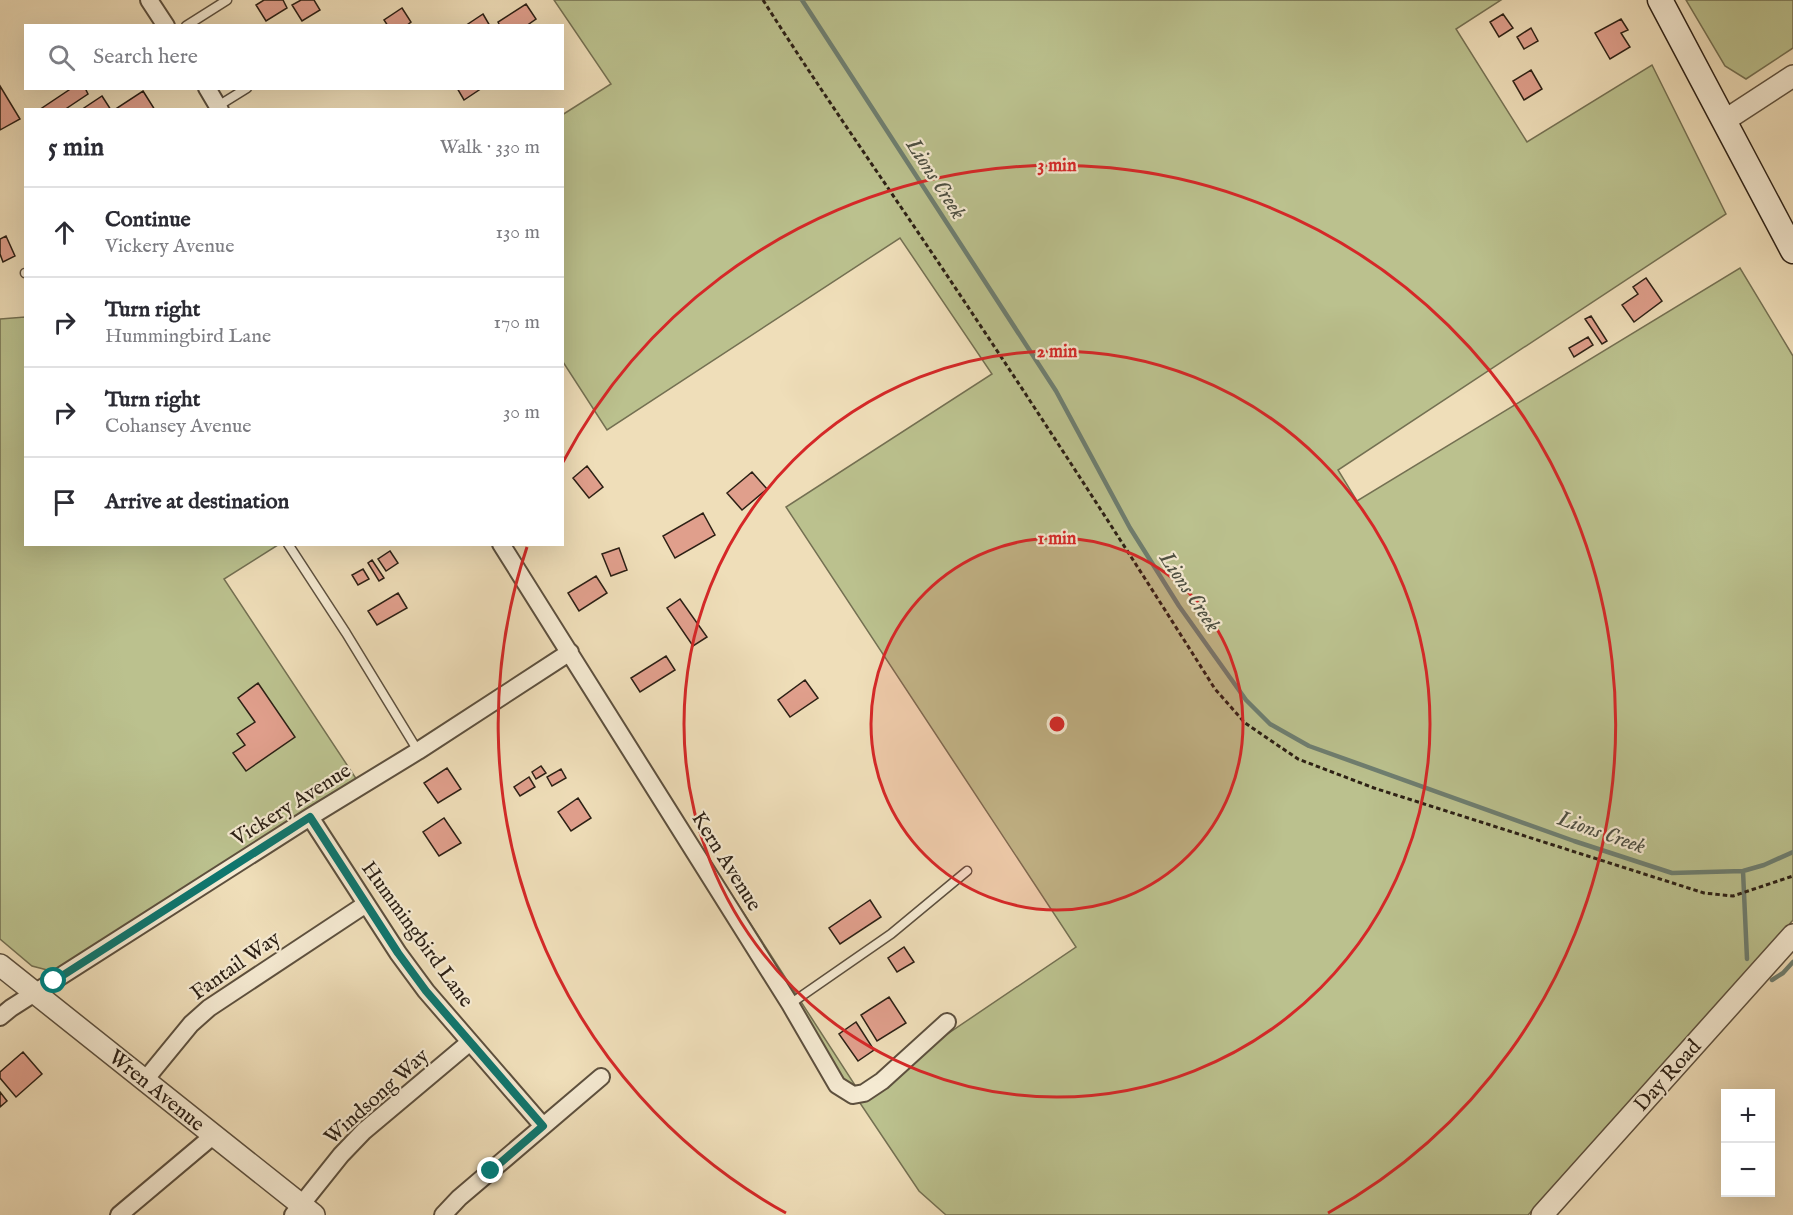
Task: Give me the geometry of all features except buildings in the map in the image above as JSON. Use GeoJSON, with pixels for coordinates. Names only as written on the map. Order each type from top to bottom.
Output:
{"type":"FeatureCollection","features":[{"type":"Feature","properties":{"kind":"main road"},"geometry":{"type":"LineString","coordinates":[[1660,0],[1793,251]]}},
{"type":"Feature","properties":{"kind":"street"},"geometry":{"type":"LineString","coordinates":[[149,0],[165,24]]}},
{"type":"Feature","properties":{"kind":"street"},"geometry":{"type":"LineString","coordinates":[[1724,121],[1793,76]]}},
{"type":"Feature","properties":{"kind":"street"},"geometry":{"type":"LineString","coordinates":[[208,90],[219,108]]}},
{"type":"Feature","properties":{"kind":"street","name":"Kern Avenue"},"geometry":{"type":"LineString","coordinates":[[502,546],[790,1004],[837,1085],[853,1095],[864,1093],[882,1081],[947,1022]]}},
{"type":"Feature","properties":{"kind":"street","name":"Vickery Avenue"},"geometry":{"type":"LineString","coordinates":[[0,1017],[570,652]]}},
{"type":"Feature","properties":{"kind":"street","name":"Hummingbird Lane"},"geometry":{"type":"LineString","coordinates":[[310,817],[426,991],[543,1126]]}},
{"type":"Feature","properties":{"kind":"street","name":"Fantail Way"},"geometry":{"type":"LineString","coordinates":[[145,1080],[191,1024],[209,1008],[366,904]]}},
{"type":"Feature","properties":{"kind":"street","name":"Day Road"},"geometry":{"type":"LineString","coordinates":[[1542,1215],[1793,935]]}},
{"type":"Feature","properties":{"kind":"street","name":"Wren Avenue"},"geometry":{"type":"LineString","coordinates":[[0,965],[214,1136],[302,1212]]}},
{"type":"Feature","properties":{"kind":"street","name":"Windsong Way"},"geometry":{"type":"LineString","coordinates":[[302,1212],[364,1131],[470,1042]]}},
{"type":"Feature","properties":{"kind":"street"},"geometry":{"type":"LineString","coordinates":[[443,1215],[459,1198],[601,1077]]}},
{"type":"Feature","properties":{"kind":"street"},"geometry":{"type":"LineString","coordinates":[[119,1215],[214,1136]]}},
{"type":"Feature","properties":{"kind":"lane"},"geometry":{"type":"LineString","coordinates":[[189,24],[227,0]]}},
{"type":"Feature","properties":{"kind":"lane"},"geometry":{"type":"LineString","coordinates":[[219,108],[244,90]]}},
{"type":"Feature","properties":{"kind":"lane"},"geometry":{"type":"LineString","coordinates":[[289,546],[418,751]]}},
{"type":"Feature","properties":{"kind":"lane"},"geometry":{"type":"LineString","coordinates":[[790,1004],[891,934],[967,871]]}},
{"type":"Feature","properties":{"kind":"path"},"geometry":{"type":"LineString","coordinates":[[763,0],[820,89],[934,255],[1069,459],[1215,688],[1245,723],[1298,759],[1374,788],[1704,893],[1733,896],[1793,876]]}},
{"type":"Feature","properties":{"kind":"green space"},"geometry":{"type":"Polygon","coordinates":[[[554,0],[1501,0],[1456,29],[1527,142],[1652,65],[1726,214],[1338,470],[1357,501],[1740,268],[1793,356],[1793,920],[1684,1047],[1528,1215],[946,1215],[919,1191],[807,1024],[573,649],[860,1093],[1076,947],[786,507],[992,374],[900,238],[607,430],[564,364],[564,114],[611,84],[554,0]]]}},
{"type":"Feature","properties":{"kind":"green space"},"geometry":{"type":"Polygon","coordinates":[[[1686,0],[1793,0],[1793,48],[1746,79],[1725,66],[1686,0]]]}},
{"type":"Feature","properties":{"kind":"green space"},"geometry":{"type":"Polygon","coordinates":[[[24,317],[24,546],[276,546],[224,579],[357,780],[74,977],[32,966],[0,939],[0,319],[24,317]]]}},
{"type":"Feature","properties":{"kind":"waterway","name":"Lions Creek"},"geometry":{"type":"LineString","coordinates":[[802,0],[1056,391],[1130,528],[1179,606],[1246,700],[1270,724],[1309,746],[1574,841],[1672,873],[1743,871],[1764,865],[1793,852]]}},
{"type":"Feature","properties":{"kind":"waterway"},"geometry":{"type":"LineString","coordinates":[[1743,871],[1747,959]]}},
{"type":"Feature","properties":{"kind":"waterway"},"geometry":{"type":"LineString","coordinates":[[1772,980],[1783,973],[1793,962]]}},
{"type":"Feature","properties":{"kind":"route"},"geometry":{"type":"LineString","coordinates":[[54,981],[310,817],[398,953],[426,991],[543,1126],[491,1171]]}}]}
